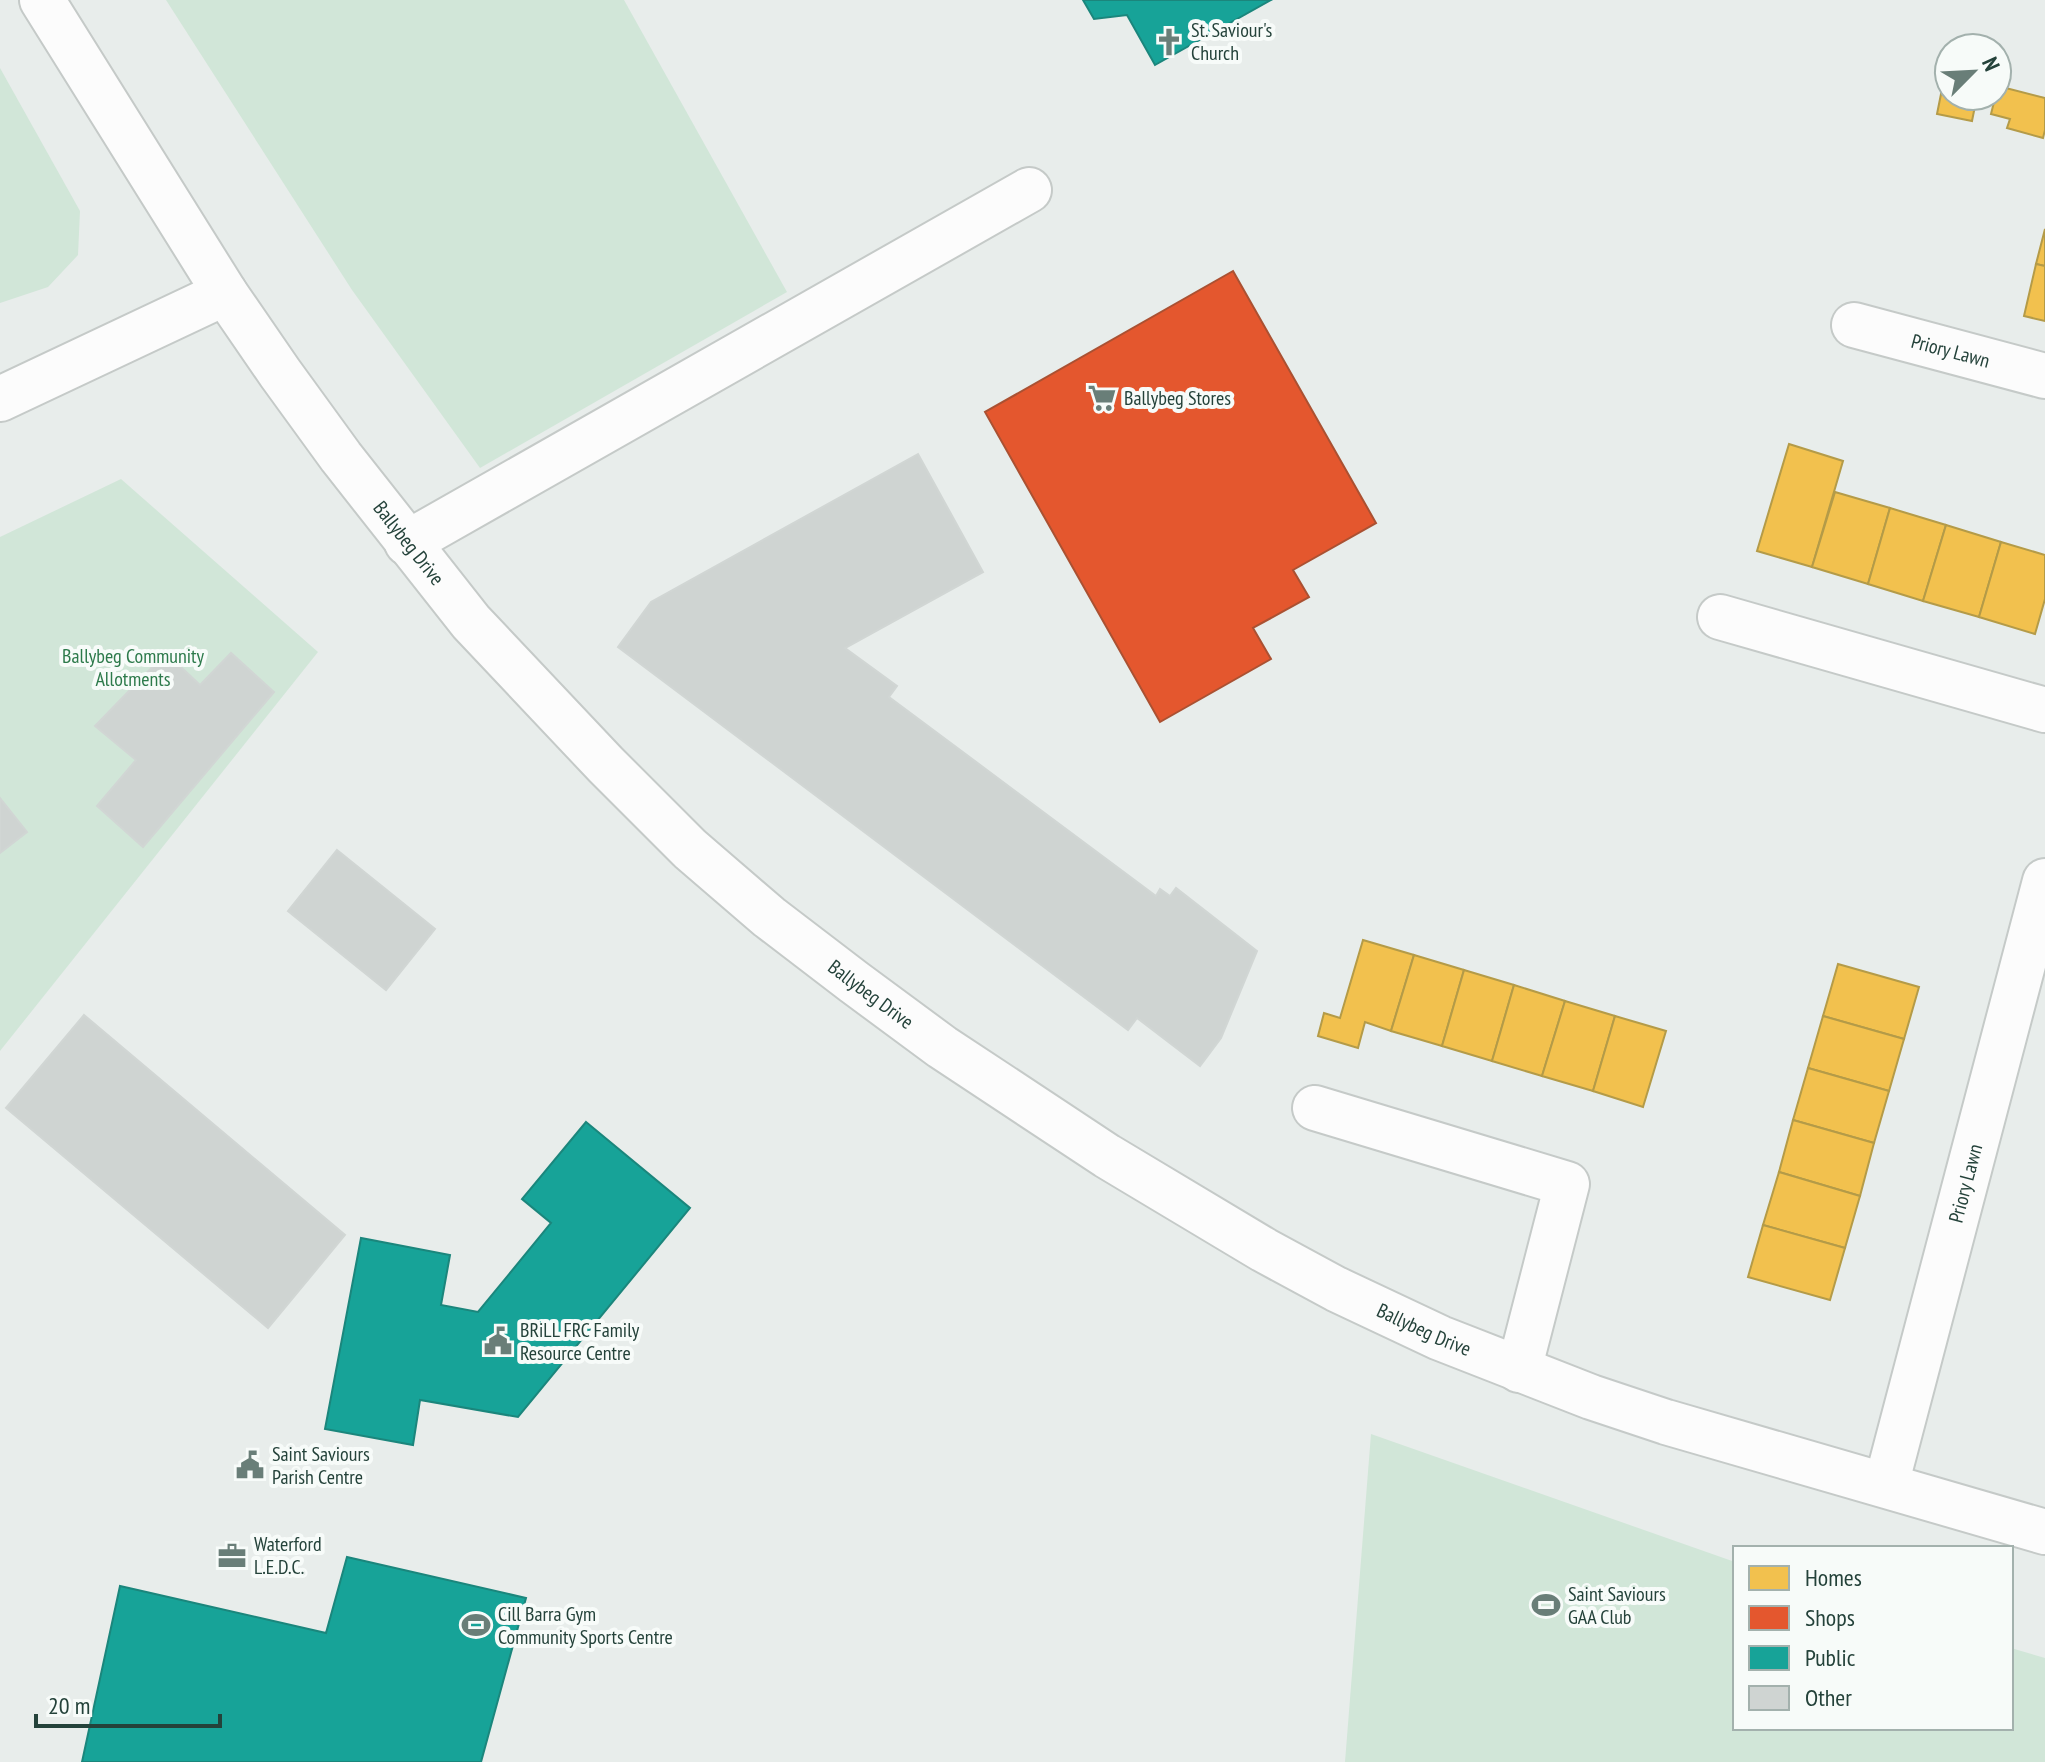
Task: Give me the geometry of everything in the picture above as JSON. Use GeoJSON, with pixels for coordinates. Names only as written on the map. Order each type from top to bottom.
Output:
{"type":"FeatureCollection","features":[{"type":"Feature","properties":{"kind":"street","name":"Ballybeg Drive"},"geometry":{"type":"LineString","coordinates":[[42,0],[225,293],[332,445],[407,543],[471,622],[634,795],[690,849],[769,917],[942,1047],[1107,1156],[1264,1250],[1336,1289],[1440,1338],[1591,1397],[1666,1422],[2045,1532]]}},
{"type":"Feature","properties":{"kind":"street"},"geometry":{"type":"LineString","coordinates":[[407,543],[1029,190]]}},
{"type":"Feature","properties":{"kind":"street"},"geometry":{"type":"LineString","coordinates":[[0,399],[225,293]]}},
{"type":"Feature","properties":{"kind":"street","name":"Priory Lawn"},"geometry":{"type":"LineString","coordinates":[[1854,325],[2045,376]]}},
{"type":"Feature","properties":{"kind":"street"},"geometry":{"type":"LineString","coordinates":[[1720,617],[2045,710]]}},
{"type":"Feature","properties":{"kind":"street","name":"Priory Lawn"},"geometry":{"type":"LineString","coordinates":[[1886,1485],[2045,881]]}},
{"type":"Feature","properties":{"kind":"street"},"geometry":{"type":"LineString","coordinates":[[1315,1108],[1567,1184],[1519,1370]]}},
{"type":"Feature","properties":{"kind":"green space"},"geometry":{"type":"Polygon","coordinates":[[[166,0],[624,0],[787,292],[480,468],[352,290],[166,0]]]}},
{"type":"Feature","properties":{"kind":"green space"},"geometry":{"type":"Polygon","coordinates":[[[0,68],[80,211],[78,255],[48,287],[0,303],[0,68]]]}},
{"type":"Feature","properties":{"kind":"green space","name":"Ballybeg Community Allotments"},"geometry":{"type":"Polygon","coordinates":[[[121,479],[318,652],[0,1051],[0,537],[121,479]]]}},
{"type":"Feature","properties":{"kind":"green space","name":"Saint Saviours GAA Club"},"geometry":{"type":"Polygon","coordinates":[[[1371,1434],[1733,1561],[1733,1730],[2013,1730],[2013,1649],[2045,1658],[2045,1762],[1345,1762],[1371,1434]]]}},
{"type":"Feature","properties":{"kind":"building: Homes"},"geometry":{"type":"Polygon","coordinates":[[[2013,90],[2045,98],[2043,138],[2007,128],[2010,119],[1991,114],[2013,112],[2013,90]]]}},
{"type":"Feature","properties":{"kind":"building: Homes"},"geometry":{"type":"Polygon","coordinates":[[[1937,112],[1974,112],[1972,121],[1937,112]]]}},
{"type":"Feature","properties":{"kind":"building: Homes"},"geometry":{"type":"Polygon","coordinates":[[[2045,229],[2045,266],[2036,264],[2045,229]]]}},
{"type":"Feature","properties":{"kind":"building: Homes"},"geometry":{"type":"Polygon","coordinates":[[[2036,264],[2045,266],[2045,321],[2024,316],[2036,264]]]}},
{"type":"Feature","properties":{"kind":"building: Homes"},"geometry":{"type":"Polygon","coordinates":[[[1789,444],[1843,461],[1812,567],[1757,551],[1789,444]]]}},
{"type":"Feature","properties":{"kind":"building: Homes"},"geometry":{"type":"Polygon","coordinates":[[[1835,492],[1890,508],[1868,584],[1812,567],[1835,492]]]}},
{"type":"Feature","properties":{"kind":"building: Homes"},"geometry":{"type":"Polygon","coordinates":[[[1890,508],[1946,525],[1923,601],[1868,584],[1890,508]]]}},
{"type":"Feature","properties":{"kind":"building: Homes"},"geometry":{"type":"Polygon","coordinates":[[[1946,525],[2001,542],[1979,617],[1923,601],[1946,525]]]}},
{"type":"Feature","properties":{"kind":"building: Homes"},"geometry":{"type":"Polygon","coordinates":[[[2001,542],[2045,555],[2045,599],[2035,634],[1979,617],[2001,542]]]}},
{"type":"Feature","properties":{"kind":"building: Homes"},"geometry":{"type":"Polygon","coordinates":[[[1363,940],[1414,955],[1391,1031],[1365,1022],[1358,1048],[1318,1036],[1324,1013],[1340,1018],[1363,940]]]}},
{"type":"Feature","properties":{"kind":"building: Homes"},"geometry":{"type":"Polygon","coordinates":[[[1414,955],[1464,970],[1442,1046],[1391,1031],[1414,955]]]}},
{"type":"Feature","properties":{"kind":"building: Homes"},"geometry":{"type":"Polygon","coordinates":[[[1838,964],[1919,987],[1904,1039],[1823,1016],[1838,964]]]}},
{"type":"Feature","properties":{"kind":"building: Homes"},"geometry":{"type":"Polygon","coordinates":[[[1464,970],[1514,985],[1492,1061],[1442,1046],[1464,970]]]}},
{"type":"Feature","properties":{"kind":"building: Homes"},"geometry":{"type":"Polygon","coordinates":[[[1514,985],[1565,1001],[1542,1076],[1492,1061],[1514,985]]]}},
{"type":"Feature","properties":{"kind":"building: Homes"},"geometry":{"type":"Polygon","coordinates":[[[1565,1001],[1615,1016],[1593,1091],[1542,1076],[1565,1001]]]}},
{"type":"Feature","properties":{"kind":"building: Homes"},"geometry":{"type":"Polygon","coordinates":[[[1615,1016],[1666,1031],[1643,1107],[1593,1091],[1615,1016]]]}},
{"type":"Feature","properties":{"kind":"building: Homes"},"geometry":{"type":"Polygon","coordinates":[[[1823,1016],[1904,1039],[1889,1091],[1808,1068],[1823,1016]]]}},
{"type":"Feature","properties":{"kind":"building: Homes"},"geometry":{"type":"Polygon","coordinates":[[[1808,1068],[1889,1091],[1874,1143],[1793,1120],[1808,1068]]]}},
{"type":"Feature","properties":{"kind":"building: Homes"},"geometry":{"type":"Polygon","coordinates":[[[1793,1120],[1874,1143],[1860,1196],[1779,1172],[1793,1120]]]}},
{"type":"Feature","properties":{"kind":"building: Homes"},"geometry":{"type":"Polygon","coordinates":[[[1779,1172],[1860,1196],[1845,1248],[1763,1225],[1779,1172]]]}},
{"type":"Feature","properties":{"kind":"building: Homes"},"geometry":{"type":"Polygon","coordinates":[[[1763,1225],[1845,1248],[1830,1300],[1748,1277],[1763,1225]]]}},
{"type":"Feature","properties":{"kind":"building: Shops"},"geometry":{"type":"Polygon","coordinates":[[[1233,271],[1376,523],[1293,570],[1309,597],[1253,628],[1271,659],[1160,722],[985,412],[1233,271]]]}},
{"type":"Feature","properties":{"kind":"building: Public","name":"St. Saviour's Church"},"geometry":{"type":"Polygon","coordinates":[[[1083,0],[1271,0],[1155,65],[1127,15],[1094,19],[1083,0]]]}},
{"type":"Feature","properties":{"kind":"building: Public"},"geometry":{"type":"Polygon","coordinates":[[[586,1122],[690,1208],[518,1417],[420,1400],[413,1445],[325,1429],[361,1238],[450,1255],[441,1305],[478,1312],[551,1223],[522,1199],[586,1122]]]}},
{"type":"Feature","properties":{"kind":"building: Public"},"geometry":{"type":"Polygon","coordinates":[[[347,1557],[526,1598],[481,1762],[82,1762],[120,1586],[326,1633],[347,1557]]]}},
{"type":"Feature","properties":{"kind":"building: Other"},"geometry":{"type":"Polygon","coordinates":[[[918,454],[983,572],[845,648],[897,686],[889,697],[1156,896],[1160,889],[1170,896],[1176,888],[1257,951],[1221,1038],[1200,1066],[1137,1018],[1128,1030],[618,647],[651,602],[918,454]]]}},
{"type":"Feature","properties":{"kind":"building: Other"},"geometry":{"type":"Polygon","coordinates":[[[166,653],[200,685],[231,653],[274,692],[143,847],[97,806],[136,760],[95,726],[166,653]]]}},
{"type":"Feature","properties":{"kind":"building: Other"},"geometry":{"type":"Polygon","coordinates":[[[0,798],[27,832],[0,853],[0,798]]]}},
{"type":"Feature","properties":{"kind":"building: Other"},"geometry":{"type":"Polygon","coordinates":[[[337,850],[435,929],[386,990],[288,911],[337,850]]]}},
{"type":"Feature","properties":{"kind":"building: Other"},"geometry":{"type":"Polygon","coordinates":[[[84,1015],[345,1235],[268,1328],[6,1108],[84,1015]]]}},
{"type":"Feature","properties":{"kind":"place","name":"St. Saviour's Church"},"geometry":{"type":"Point","coordinates":[1169,42]}},
{"type":"Feature","properties":{"kind":"place","name":"Ballybeg Stores"},"geometry":{"type":"Point","coordinates":[1102,398]}},
{"type":"Feature","properties":{"kind":"place","name":"BRiLL FRC Family Resource Centre"},"geometry":{"type":"Point","coordinates":[498,1341]}},
{"type":"Feature","properties":{"kind":"place","name":"Saint Saviours Parish Centre"},"geometry":{"type":"Point","coordinates":[250,1465]}},
{"type":"Feature","properties":{"kind":"place","name":"Waterford L.E.D.C."},"geometry":{"type":"Point","coordinates":[232,1556]}},
{"type":"Feature","properties":{"kind":"place","name":"Saint Saviours GAA Club"},"geometry":{"type":"Point","coordinates":[1546,1605]}},
{"type":"Feature","properties":{"kind":"place","name":"Cill Barra Gym Community Sports Centre"},"geometry":{"type":"Point","coordinates":[476,1625]}}]}
